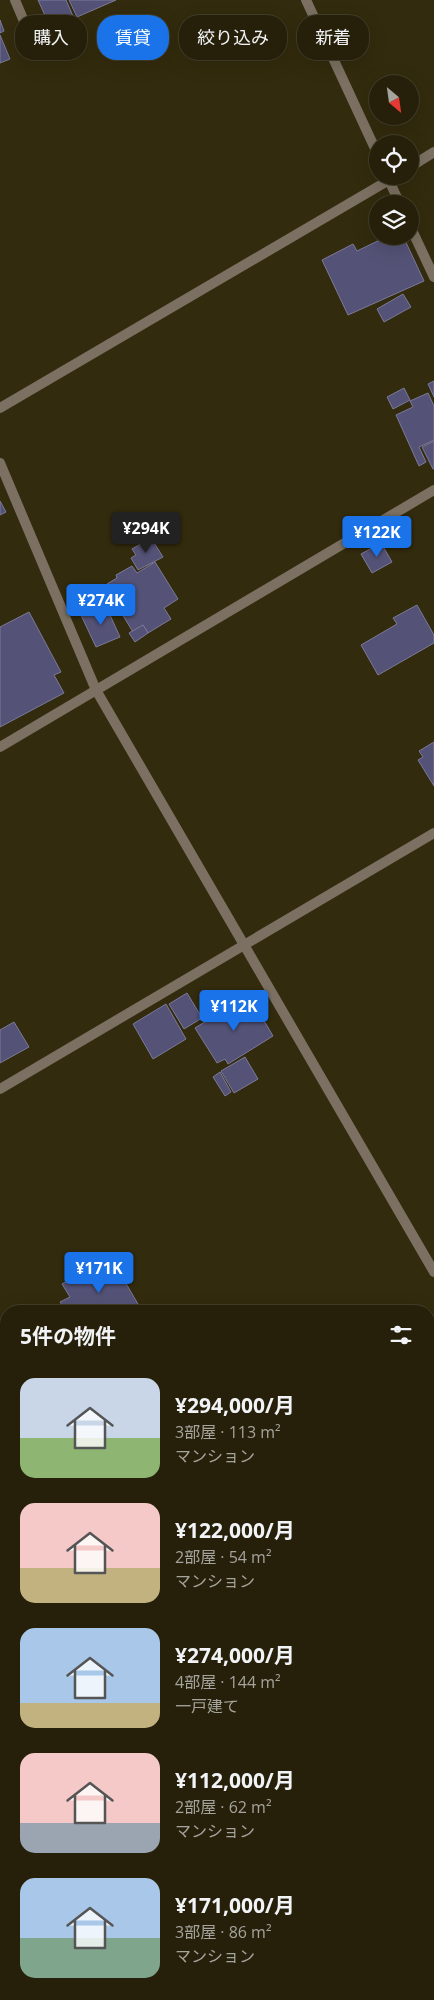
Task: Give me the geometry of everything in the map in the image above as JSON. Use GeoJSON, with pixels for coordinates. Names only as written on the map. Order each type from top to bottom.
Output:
{"type":"FeatureCollection","features":[{"type":"Feature","properties":{"kind":"street"},"geometry":{"type":"LineString","coordinates":[[15,0],[21,15]]}},
{"type":"Feature","properties":{"kind":"street"},"geometry":{"type":"LineString","coordinates":[[306,0],[369,136]]}},
{"type":"Feature","properties":{"kind":"street"},"geometry":{"type":"LineString","coordinates":[[419,161],[434,152]]}},
{"type":"Feature","properties":{"kind":"street"},"geometry":{"type":"LineString","coordinates":[[0,408],[379,185]]}},
{"type":"Feature","properties":{"kind":"street"},"geometry":{"type":"LineString","coordinates":[[419,245],[434,278]]}},
{"type":"Feature","properties":{"kind":"street"},"geometry":{"type":"LineString","coordinates":[[0,463],[96,690],[434,1272]]}},
{"type":"Feature","properties":{"kind":"street"},"geometry":{"type":"LineString","coordinates":[[0,747],[434,490]]}},
{"type":"Feature","properties":{"kind":"street"},"geometry":{"type":"LineString","coordinates":[[0,1089],[434,833]]}},
{"type":"Feature","properties":{"kind":"building"},"geometry":{"type":"Polygon","coordinates":[[[38,0],[66,0],[73,15],[45,15],[38,0]]]}},
{"type":"Feature","properties":{"kind":"building"},"geometry":{"type":"Polygon","coordinates":[[[69,0],[116,0],[82,15],[76,15],[69,0]]]}},
{"type":"Feature","properties":{"kind":"building"},"geometry":{"type":"Polygon","coordinates":[[[0,20],[4,31],[0,33],[0,20]]]}},
{"type":"Feature","properties":{"kind":"building"},"geometry":{"type":"Polygon","coordinates":[[[0,35],[10,59],[0,63],[0,35]]]}},
{"type":"Feature","properties":{"kind":"building"},"geometry":{"type":"Polygon","coordinates":[[[353,244],[357,251],[369,245],[407,245],[424,281],[348,315],[322,260],[353,244]]]}},
{"type":"Feature","properties":{"kind":"building"},"geometry":{"type":"Polygon","coordinates":[[[403,294],[411,307],[384,322],[377,309],[403,294]]]}},
{"type":"Feature","properties":{"kind":"building"},"geometry":{"type":"Polygon","coordinates":[[[434,381],[434,397],[428,384],[434,381]]]}},
{"type":"Feature","properties":{"kind":"building"},"geometry":{"type":"Polygon","coordinates":[[[404,388],[410,400],[393,409],[387,397],[404,388]]]}},
{"type":"Feature","properties":{"kind":"building"},"geometry":{"type":"Polygon","coordinates":[[[428,393],[434,406],[434,440],[419,447],[426,462],[419,466],[396,415],[413,407],[410,401],[428,393]]]}},
{"type":"Feature","properties":{"kind":"building"},"geometry":{"type":"Polygon","coordinates":[[[434,441],[434,469],[433,469],[422,447],[434,441]]]}},
{"type":"Feature","properties":{"kind":"building"},"geometry":{"type":"Polygon","coordinates":[[[0,501],[6,512],[0,515],[0,501]]]}},
{"type":"Feature","properties":{"kind":"building"},"geometry":{"type":"Polygon","coordinates":[[[151,538],[163,557],[138,570],[131,558],[136,555],[132,549],[151,538]]]}},
{"type":"Feature","properties":{"kind":"building"},"geometry":{"type":"Polygon","coordinates":[[[381,543],[392,562],[372,573],[361,554],[381,543]]]}},
{"type":"Feature","properties":{"kind":"building"},"geometry":{"type":"Polygon","coordinates":[[[155,562],[178,599],[164,608],[171,619],[148,633],[143,625],[133,632],[108,591],[110,590],[107,584],[117,578],[116,575],[132,566],[137,573],[155,562]]]}},
{"type":"Feature","properties":{"kind":"building"},"geometry":{"type":"Polygon","coordinates":[[[105,604],[120,637],[96,647],[81,615],[105,604]]]}},
{"type":"Feature","properties":{"kind":"building"},"geometry":{"type":"Polygon","coordinates":[[[417,605],[434,635],[434,643],[378,675],[361,645],[397,624],[393,618],[417,605]]]}},
{"type":"Feature","properties":{"kind":"building"},"geometry":{"type":"Polygon","coordinates":[[[29,612],[61,672],[54,675],[64,693],[0,727],[0,627],[29,612]]]}},
{"type":"Feature","properties":{"kind":"building"},"geometry":{"type":"Polygon","coordinates":[[[143,625],[148,633],[135,642],[129,633],[143,625]]]}},
{"type":"Feature","properties":{"kind":"building"},"geometry":{"type":"Polygon","coordinates":[[[434,742],[434,786],[418,760],[423,757],[419,751],[434,742]]]}},
{"type":"Feature","properties":{"kind":"building"},"geometry":{"type":"Polygon","coordinates":[[[187,993],[202,1018],[184,1029],[169,1004],[187,993]]]}},
{"type":"Feature","properties":{"kind":"building"},"geometry":{"type":"Polygon","coordinates":[[[250,997],[273,1036],[228,1064],[225,1059],[217,1063],[195,1028],[219,1013],[220,1016],[250,997]]]}},
{"type":"Feature","properties":{"kind":"building"},"geometry":{"type":"Polygon","coordinates":[[[166,1004],[186,1039],[153,1059],[133,1024],[166,1004]]]}},
{"type":"Feature","properties":{"kind":"building"},"geometry":{"type":"Polygon","coordinates":[[[14,1022],[29,1047],[0,1063],[0,1030],[14,1022]]]}},
{"type":"Feature","properties":{"kind":"building"},"geometry":{"type":"Polygon","coordinates":[[[245,1057],[258,1079],[234,1093],[221,1071],[245,1057]]]}},
{"type":"Feature","properties":{"kind":"building"},"geometry":{"type":"Polygon","coordinates":[[[220,1072],[231,1092],[225,1096],[213,1077],[220,1072]]]}},
{"type":"Feature","properties":{"kind":"building"},"geometry":{"type":"Polygon","coordinates":[[[117,1268],[139,1305],[62,1305],[60,1302],[70,1297],[62,1284],[82,1272],[89,1284],[117,1268]]]}}]}
